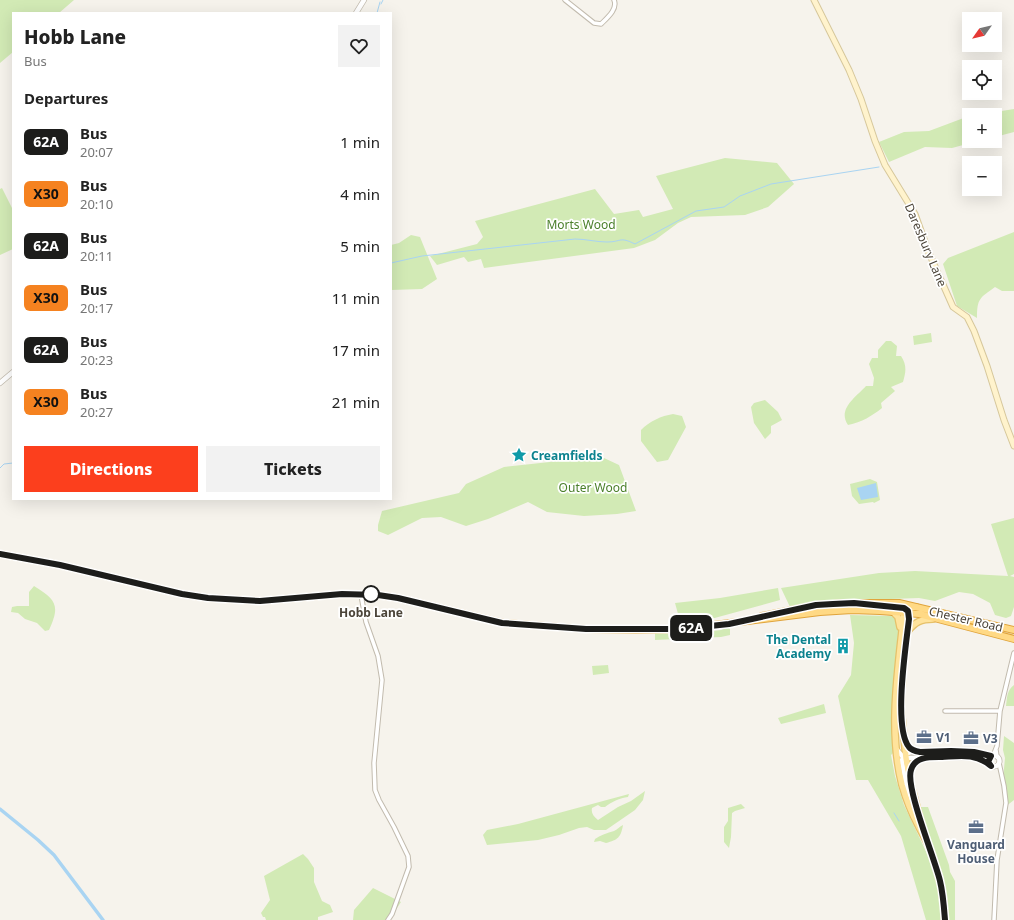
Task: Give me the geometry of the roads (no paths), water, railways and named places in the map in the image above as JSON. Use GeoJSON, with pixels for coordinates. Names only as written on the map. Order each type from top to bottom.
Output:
{"type":"FeatureCollection","features":[{"type":"Feature","properties":{"kind":"highway","name":"Chester Road"},"geometry":{"type":"LineString","coordinates":[[0,554],[60,565],[182,594],[208,598],[260,601],[342,594],[361,594],[398,598],[506,623],[586,629],[682,629],[820,612],[852,610],[892,611],[907,612],[1014,639]]}},
{"type":"Feature","properties":{"kind":"highway","name":"Chester Road"},"geometry":{"type":"LineString","coordinates":[[729,624],[816,605],[899,603],[1014,630]]}},
{"type":"Feature","properties":{"kind":"main road","name":"Daresbury Lane"},"geometry":{"type":"LineString","coordinates":[[814,0],[849,70],[875,142],[885,165],[915,214],[929,253],[953,307],[966,317],[974,331],[1014,446]]}},
{"type":"Feature","properties":{"kind":"main road"},"geometry":{"type":"LineString","coordinates":[[873,604],[904,608],[907,612],[901,696],[905,757],[925,838]]}},
{"type":"Feature","properties":{"kind":"main road"},"geometry":{"type":"LineString","coordinates":[[907,612],[916,607]]}},
{"type":"Feature","properties":{"kind":"main road"},"geometry":{"type":"LineString","coordinates":[[892,611],[897,615],[905,633],[896,703],[897,750],[900,775],[910,807],[931,852],[940,881],[945,920]]}},
{"type":"Feature","properties":{"kind":"main road"},"geometry":{"type":"LineString","coordinates":[[905,633],[922,620],[937,619]]}},
{"type":"Feature","properties":{"kind":"street"},"geometry":{"type":"LineString","coordinates":[[357,12],[364,0]]}},
{"type":"Feature","properties":{"kind":"street"},"geometry":{"type":"LineString","coordinates":[[565,0],[594,23],[601,24],[614,8],[616,4],[614,0]]}},
{"type":"Feature","properties":{"kind":"street"},"geometry":{"type":"LineString","coordinates":[[0,383],[12,373]]}},
{"type":"Feature","properties":{"kind":"street"},"geometry":{"type":"LineString","coordinates":[[361,594],[366,622],[378,656],[382,680],[374,763],[375,790],[408,856],[409,867],[392,914],[388,920]]}},
{"type":"Feature","properties":{"kind":"street"},"geometry":{"type":"LineString","coordinates":[[1000,773],[988,762],[994,756],[996,750],[999,734],[1000,711],[1014,653]]}},
{"type":"Feature","properties":{"kind":"street"},"geometry":{"type":"LineString","coordinates":[[954,705],[954,711]]}},
{"type":"Feature","properties":{"kind":"street"},"geometry":{"type":"LineString","coordinates":[[945,711],[1000,711]]}},
{"type":"Feature","properties":{"kind":"street"},"geometry":{"type":"LineString","coordinates":[[904,736],[909,748],[915,751],[974,752],[994,756],[999,760],[1006,802],[997,860],[994,920]]}},
{"type":"Feature","properties":{"kind":"street"},"geometry":{"type":"LineString","coordinates":[[897,750],[905,757],[975,757],[992,766],[996,766],[999,763]]}},
{"type":"Feature","properties":{"kind":"street"},"geometry":{"type":"LineString","coordinates":[[910,807],[902,762],[905,757],[920,752]]}},
{"type":"Feature","properties":{"kind":"street"},"geometry":{"type":"LineString","coordinates":[[910,776],[910,771],[914,764],[923,757]]}},
{"type":"Feature","properties":{"kind":"water"},"geometry":{"type":"Polygon","coordinates":[[[876,483],[878,497],[861,500],[857,488],[876,483]]]}},
{"type":"Feature","properties":{"kind":"waterway"},"geometry":{"type":"LineString","coordinates":[[381,4],[383,0]]}},
{"type":"Feature","properties":{"kind":"waterway"},"geometry":{"type":"LineString","coordinates":[[377,12],[380,2]]}},
{"type":"Feature","properties":{"kind":"waterway"},"geometry":{"type":"LineString","coordinates":[[392,263],[422,256],[575,239],[607,242],[623,240],[635,244],[696,211],[724,207],[740,196],[771,184],[879,167]]}},
{"type":"Feature","properties":{"kind":"waterway"},"geometry":{"type":"LineString","coordinates":[[0,468],[4,464],[12,463]]}},
{"type":"Feature","properties":{"kind":"waterway"},"geometry":{"type":"LineString","coordinates":[[0,809],[54,855],[103,920]]}},
{"type":"Feature","properties":{"kind":"waterway"},"geometry":{"type":"LineString","coordinates":[[894,813],[899,821]]}},
{"type":"Feature","properties":{"kind":"place","name":"Creamfields"},"geometry":{"type":"Point","coordinates":[519,455]}},
{"type":"Feature","properties":{"kind":"place","name":"Hobb Lane"},"geometry":{"type":"Point","coordinates":[371,594]}},
{"type":"Feature","properties":{"kind":"place","name":"The Dental Academy"},"geometry":{"type":"Point","coordinates":[843,646]}},
{"type":"Feature","properties":{"kind":"place","name":"V1"},"geometry":{"type":"Point","coordinates":[924,737]}},
{"type":"Feature","properties":{"kind":"place","name":"V3"},"geometry":{"type":"Point","coordinates":[971,738]}},
{"type":"Feature","properties":{"kind":"place","name":"Vanguard House"},"geometry":{"type":"Point","coordinates":[976,827]}},
{"type":"Feature","properties":{"kind":"park label","name":"Morts Wood"},"geometry":{"type":"Point","coordinates":[581,224]}},
{"type":"Feature","properties":{"kind":"park label","name":"Outer Wood"},"geometry":{"type":"Point","coordinates":[593,487]}}]}
